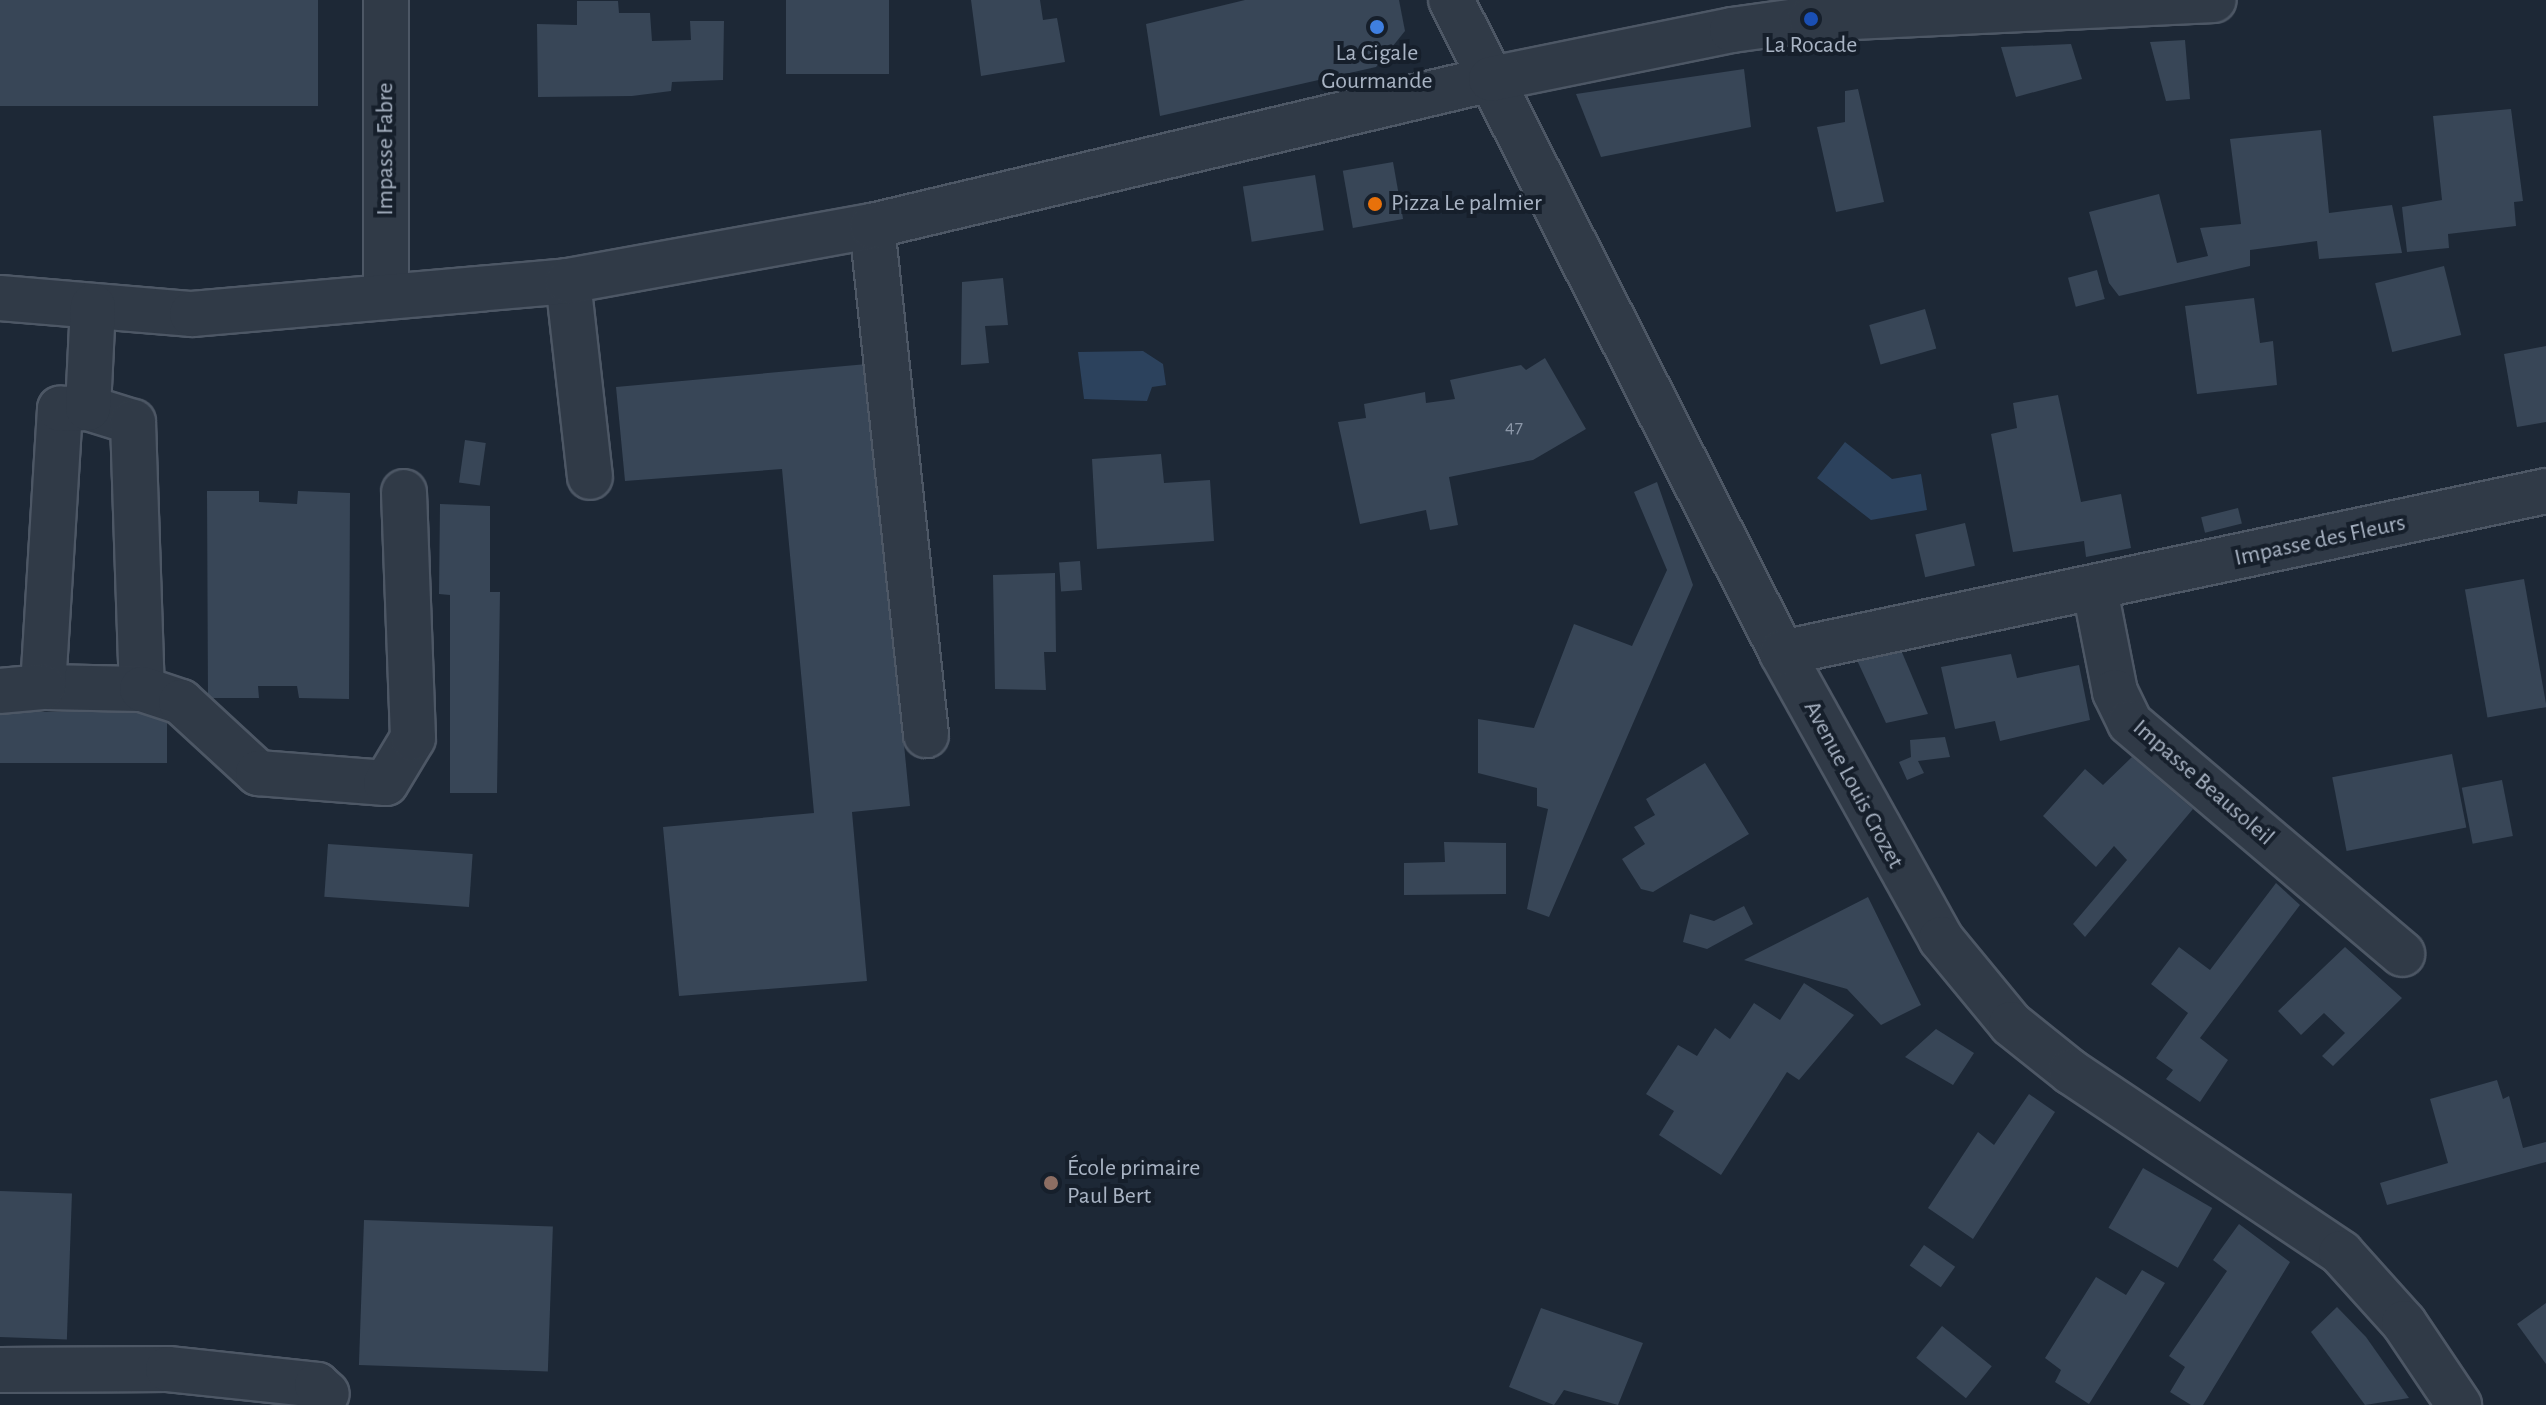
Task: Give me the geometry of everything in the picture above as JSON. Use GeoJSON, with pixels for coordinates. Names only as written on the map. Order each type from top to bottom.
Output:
{"type":"FeatureCollection","features":[{"type":"Feature","properties":{"kind":"street","name":"Impasse Fabre"},"geometry":{"type":"LineString","coordinates":[[386,0],[386,297]]}},
{"type":"Feature","properties":{"kind":"street","name":"Avenue Louis Crozet"},"geometry":{"type":"LineString","coordinates":[[1451,0],[1782,653],[1941,939],[2011,1024],[2071,1072],[2341,1253],[2404,1323],[2459,1405]]}},
{"type":"Feature","properties":{"kind":"street"},"geometry":{"type":"LineString","coordinates":[[0,298],[192,314],[568,281],[872,226],[1491,79],[1811,19],[2214,0]]}},
{"type":"Feature","properties":{"kind":"street"},"geometry":{"type":"LineString","coordinates":[[872,226],[926,735]]}},
{"type":"Feature","properties":{"kind":"street"},"geometry":{"type":"LineString","coordinates":[[568,281],[590,477]]}},
{"type":"Feature","properties":{"kind":"street"},"geometry":{"type":"LineString","coordinates":[[88,408],[93,306]]}},
{"type":"Feature","properties":{"kind":"street"},"geometry":{"type":"LineString","coordinates":[[43,687],[60,409],[88,408],[133,422],[142,689]]}},
{"type":"Feature","properties":{"kind":"street","name":"Impasse des Fleurs"},"geometry":{"type":"LineString","coordinates":[[2095,590],[2546,491]]}},
{"type":"Feature","properties":{"kind":"street"},"geometry":{"type":"LineString","coordinates":[[0,691],[43,687],[142,689],[181,702],[258,773],[386,783],[413,738],[404,492]]}},
{"type":"Feature","properties":{"kind":"street"},"geometry":{"type":"LineString","coordinates":[[1782,653],[2095,590]]}},
{"type":"Feature","properties":{"kind":"street","name":"Impasse Beausoleil"},"geometry":{"type":"LineString","coordinates":[[2095,590],[2115,692],[2130,723],[2402,954]]}},
{"type":"Feature","properties":{"kind":"street"},"geometry":{"type":"LineString","coordinates":[[0,1370],[168,1369],[317,1385],[327,1394]]}},
{"type":"Feature","properties":{"kind":"water"},"geometry":{"type":"Polygon","coordinates":[[[1143,351],[1163,364],[1166,385],[1152,387],[1147,401],[1084,399],[1078,352],[1143,351]]]}},
{"type":"Feature","properties":{"kind":"water"},"geometry":{"type":"Polygon","coordinates":[[[1845,442],[1892,479],[1921,474],[1927,510],[1871,520],[1817,478],[1845,442]]]}},
{"type":"Feature","properties":{"kind":"building"},"geometry":{"type":"Polygon","coordinates":[[[0,0],[318,0],[318,106],[0,106],[0,0]]]}},
{"type":"Feature","properties":{"kind":"building"},"geometry":{"type":"Polygon","coordinates":[[[786,0],[889,0],[889,74],[786,74],[786,0]]]}},
{"type":"Feature","properties":{"kind":"building"},"geometry":{"type":"Polygon","coordinates":[[[971,0],[1040,0],[1043,20],[1057,18],[1065,62],[981,76],[971,0]]]}},
{"type":"Feature","properties":{"kind":"building"},"geometry":{"type":"Polygon","coordinates":[[[1245,0],[1399,0],[1405,31],[1376,67],[1160,116],[1146,24],[1245,0]]]}},
{"type":"Feature","properties":{"kind":"building"},"geometry":{"type":"Polygon","coordinates":[[[577,1],[618,1],[619,13],[650,13],[652,41],[691,40],[690,21],[724,21],[723,80],[672,82],[671,91],[632,96],[538,97],[537,24],[577,25],[577,1]]]}},
{"type":"Feature","properties":{"kind":"building"},"geometry":{"type":"Polygon","coordinates":[[[2185,40],[2190,99],[2166,101],[2150,42],[2185,40]]]}},
{"type":"Feature","properties":{"kind":"building"},"geometry":{"type":"Polygon","coordinates":[[[2071,44],[2082,79],[2016,97],[2001,47],[2071,44]]]}},
{"type":"Feature","properties":{"kind":"building"},"geometry":{"type":"Polygon","coordinates":[[[1744,69],[1751,127],[1601,157],[1576,94],[1744,69]]]}},
{"type":"Feature","properties":{"kind":"building"},"geometry":{"type":"Polygon","coordinates":[[[1858,89],[1884,202],[1836,212],[1817,127],[1845,122],[1845,91],[1858,89]]]}},
{"type":"Feature","properties":{"kind":"building"},"geometry":{"type":"Polygon","coordinates":[[[2511,109],[2523,201],[2514,202],[2516,226],[2448,234],[2449,248],[2407,252],[2402,207],[2442,200],[2433,116],[2511,109]]]}},
{"type":"Feature","properties":{"kind":"building"},"geometry":{"type":"Polygon","coordinates":[[[2321,130],[2329,213],[2392,205],[2402,253],[2319,259],[2317,241],[2250,250],[2250,266],[2119,296],[2109,283],[2089,212],[2159,194],[2177,263],[2208,256],[2200,228],[2241,224],[2230,139],[2321,130]]]}},
{"type":"Feature","properties":{"kind":"building","name":"Pizza Le palmier"},"geometry":{"type":"Polygon","coordinates":[[[1393,162],[1403,219],[1353,228],[1343,171],[1393,162]]]}},
{"type":"Feature","properties":{"kind":"building"},"geometry":{"type":"Polygon","coordinates":[[[1315,175],[1324,230],[1252,242],[1243,186],[1315,175]]]}},
{"type":"Feature","properties":{"kind":"building"},"geometry":{"type":"Polygon","coordinates":[[[2444,266],[2461,335],[2392,352],[2375,283],[2444,266]]]}},
{"type":"Feature","properties":{"kind":"building"},"geometry":{"type":"Polygon","coordinates":[[[2097,270],[2105,299],[2076,307],[2068,278],[2097,270]]]}},
{"type":"Feature","properties":{"kind":"building"},"geometry":{"type":"Polygon","coordinates":[[[1003,278],[1008,325],[985,326],[989,363],[961,365],[962,282],[1003,278]]]}},
{"type":"Feature","properties":{"kind":"building"},"geometry":{"type":"Polygon","coordinates":[[[2254,298],[2260,343],[2273,341],[2277,385],[2197,394],[2185,306],[2254,298]]]}},
{"type":"Feature","properties":{"kind":"building"},"geometry":{"type":"Polygon","coordinates":[[[1925,309],[1936,348],[1881,364],[1869,325],[1925,309]]]}},
{"type":"Feature","properties":{"kind":"building"},"geometry":{"type":"Polygon","coordinates":[[[2546,346],[2546,422],[2517,427],[2504,354],[2546,346]]]}},
{"type":"Feature","properties":{"kind":"building"},"geometry":{"type":"Polygon","coordinates":[[[1545,358],[1586,429],[1533,460],[1449,477],[1458,525],[1430,530],[1426,510],[1360,524],[1338,422],[1366,418],[1364,404],[1425,392],[1426,403],[1455,399],[1450,380],[1521,365],[1526,370],[1545,358]]]}},
{"type":"Feature","properties":{"kind":"building"},"geometry":{"type":"Polygon","coordinates":[[[867,364],[910,806],[852,812],[867,981],[679,996],[663,827],[814,813],[782,469],[625,481],[616,387],[867,364]]]}},
{"type":"Feature","properties":{"kind":"building"},"geometry":{"type":"Polygon","coordinates":[[[2058,395],[2081,502],[2121,494],[2131,548],[2086,557],[2084,541],[2013,552],[1991,434],[2017,428],[2013,403],[2058,395]]]}},
{"type":"Feature","properties":{"kind":"building"},"geometry":{"type":"Polygon","coordinates":[[[465,440],[486,443],[480,486],[459,483],[465,440]]]}},
{"type":"Feature","properties":{"kind":"building"},"geometry":{"type":"Polygon","coordinates":[[[1161,454],[1164,483],[1210,480],[1214,541],[1097,549],[1092,459],[1161,454]]]}},
{"type":"Feature","properties":{"kind":"building"},"geometry":{"type":"Polygon","coordinates":[[[1657,482],[1693,585],[1549,917],[1527,909],[1548,809],[1537,806],[1537,788],[1478,773],[1478,719],[1534,728],[1574,624],[1632,646],[1667,570],[1634,492],[1657,482]]]}},
{"type":"Feature","properties":{"kind":"building"},"geometry":{"type":"Polygon","coordinates":[[[207,491],[259,491],[259,502],[297,504],[298,491],[350,493],[349,699],[299,698],[297,686],[258,686],[259,698],[208,698],[207,491]]]}},
{"type":"Feature","properties":{"kind":"building"},"geometry":{"type":"Polygon","coordinates":[[[440,504],[490,506],[490,592],[500,592],[497,793],[450,793],[450,595],[439,594],[440,504]]]}},
{"type":"Feature","properties":{"kind":"building"},"geometry":{"type":"Polygon","coordinates":[[[2238,508],[2242,524],[2205,533],[2201,517],[2238,508]]]}},
{"type":"Feature","properties":{"kind":"building"},"geometry":{"type":"Polygon","coordinates":[[[1965,523],[1975,566],[1925,577],[1915,534],[1965,523]]]}},
{"type":"Feature","properties":{"kind":"building"},"geometry":{"type":"Polygon","coordinates":[[[1080,561],[1082,590],[1061,591],[1059,562],[1080,561]]]}},
{"type":"Feature","properties":{"kind":"building"},"geometry":{"type":"Polygon","coordinates":[[[1055,573],[1056,652],[1044,652],[1046,690],[995,689],[993,575],[1055,573]]]}},
{"type":"Feature","properties":{"kind":"building"},"geometry":{"type":"Polygon","coordinates":[[[2524,579],[2546,707],[2487,717],[2465,589],[2524,579]]]}},
{"type":"Feature","properties":{"kind":"building"},"geometry":{"type":"Polygon","coordinates":[[[1901,650],[1928,714],[1886,723],[1856,658],[1901,650]]]}},
{"type":"Feature","properties":{"kind":"building"},"geometry":{"type":"Polygon","coordinates":[[[2011,654],[2017,678],[2079,665],[2090,720],[2000,741],[1995,721],[1955,729],[1941,667],[2011,654]]]}},
{"type":"Feature","properties":{"kind":"building"},"geometry":{"type":"Polygon","coordinates":[[[0,712],[167,712],[167,763],[0,763],[0,712]]]}},
{"type":"Feature","properties":{"kind":"building"},"geometry":{"type":"Polygon","coordinates":[[[1945,737],[1950,757],[1918,761],[1924,773],[1907,780],[1899,762],[1911,757],[1910,740],[1945,737]]]}},
{"type":"Feature","properties":{"kind":"building"},"geometry":{"type":"Polygon","coordinates":[[[2452,754],[2466,828],[2347,851],[2332,777],[2452,754]]]}},
{"type":"Feature","properties":{"kind":"building"},"geometry":{"type":"Polygon","coordinates":[[[2132,757],[2193,809],[2085,937],[2073,924],[2127,860],[2114,846],[2096,867],[2043,816],[2085,769],[2103,785],[2132,757]]]}},
{"type":"Feature","properties":{"kind":"building"},"geometry":{"type":"Polygon","coordinates":[[[1705,763],[1749,834],[1653,892],[1641,889],[1622,859],[1645,844],[1634,827],[1655,815],[1646,799],[1705,763]]]}},
{"type":"Feature","properties":{"kind":"building"},"geometry":{"type":"Polygon","coordinates":[[[2502,780],[2513,836],[2473,844],[2462,788],[2502,780]]]}},
{"type":"Feature","properties":{"kind":"building"},"geometry":{"type":"Polygon","coordinates":[[[1444,842],[1506,843],[1506,894],[1404,895],[1404,863],[1445,862],[1444,842]]]}},
{"type":"Feature","properties":{"kind":"building"},"geometry":{"type":"Polygon","coordinates":[[[328,844],[473,854],[469,907],[324,897],[328,844]]]}},
{"type":"Feature","properties":{"kind":"building"},"geometry":{"type":"Polygon","coordinates":[[[2276,883],[2300,905],[2200,1038],[2228,1060],[2200,1102],[2166,1079],[2173,1070],[2156,1058],[2188,1013],[2151,984],[2179,947],[2210,970],[2276,883]]]}},
{"type":"Feature","properties":{"kind":"building"},"geometry":{"type":"Polygon","coordinates":[[[1868,897],[1921,1005],[1881,1025],[1847,989],[1744,960],[1868,897]]]}},
{"type":"Feature","properties":{"kind":"building"},"geometry":{"type":"Polygon","coordinates":[[[1744,906],[1753,924],[1707,949],[1683,942],[1690,914],[1714,921],[1744,906]]]}},
{"type":"Feature","properties":{"kind":"building"},"geometry":{"type":"Polygon","coordinates":[[[2345,947],[2402,998],[2333,1066],[2322,1056],[2345,1033],[2324,1013],[2301,1035],[2278,1011],[2345,947]]]}},
{"type":"Feature","properties":{"kind":"building"},"geometry":{"type":"Polygon","coordinates":[[[1804,983],[1854,1015],[1799,1080],[1787,1072],[1721,1175],[1659,1135],[1674,1111],[1646,1094],[1678,1045],[1697,1056],[1715,1028],[1730,1039],[1754,1003],[1780,1020],[1804,983]]]}},
{"type":"Feature","properties":{"kind":"building"},"geometry":{"type":"Polygon","coordinates":[[[1936,1029],[1974,1053],[1953,1085],[1905,1057],[1936,1029]]]}},
{"type":"Feature","properties":{"kind":"building"},"geometry":{"type":"Polygon","coordinates":[[[2497,1080],[2503,1099],[2509,1096],[2523,1148],[2546,1142],[2546,1162],[2387,1205],[2380,1183],[2448,1163],[2430,1099],[2497,1080]]]}},
{"type":"Feature","properties":{"kind":"building"},"geometry":{"type":"Polygon","coordinates":[[[2029,1094],[2055,1112],[1973,1239],[1928,1208],[1978,1132],[1994,1145],[2029,1094]]]}},
{"type":"Feature","properties":{"kind":"building"},"geometry":{"type":"Polygon","coordinates":[[[2143,1168],[2212,1208],[2178,1268],[2108,1228],[2143,1168]]]}},
{"type":"Feature","properties":{"kind":"building"},"geometry":{"type":"Polygon","coordinates":[[[0,1191],[72,1194],[67,1339],[0,1337],[0,1191]]]}},
{"type":"Feature","properties":{"kind":"building"},"geometry":{"type":"Polygon","coordinates":[[[364,1220],[553,1227],[548,1372],[359,1365],[364,1220]]]}},
{"type":"Feature","properties":{"kind":"building"},"geometry":{"type":"Polygon","coordinates":[[[2239,1224],[2290,1262],[2203,1405],[2191,1405],[2170,1392],[2185,1367],[2169,1356],[2227,1271],[2213,1260],[2239,1224]]]}},
{"type":"Feature","properties":{"kind":"building"},"geometry":{"type":"Polygon","coordinates":[[[1924,1245],[1955,1267],[1941,1287],[1910,1265],[1924,1245]]]}},
{"type":"Feature","properties":{"kind":"building"},"geometry":{"type":"Polygon","coordinates":[[[2142,1270],[2165,1283],[2089,1404],[2055,1382],[2061,1370],[2045,1358],[2096,1277],[2126,1295],[2142,1270]]]}},
{"type":"Feature","properties":{"kind":"building"},"geometry":{"type":"Polygon","coordinates":[[[2546,1303],[2546,1364],[2517,1324],[2546,1303]]]}},
{"type":"Feature","properties":{"kind":"building"},"geometry":{"type":"Polygon","coordinates":[[[2337,1307],[2366,1337],[2409,1398],[2365,1405],[2311,1332],[2337,1307]]]}},
{"type":"Feature","properties":{"kind":"building"},"geometry":{"type":"Polygon","coordinates":[[[1541,1308],[1643,1343],[1618,1405],[1564,1390],[1554,1405],[1509,1387],[1541,1308]]]}},
{"type":"Feature","properties":{"kind":"building"},"geometry":{"type":"Polygon","coordinates":[[[1942,1326],[1992,1366],[1966,1398],[1916,1358],[1942,1326]]]}},
{"type":"Feature","properties":{"kind":"place","name":"La Rocade"},"geometry":{"type":"Point","coordinates":[1811,19]}},
{"type":"Feature","properties":{"kind":"place","name":"La Cigale Gourmande"},"geometry":{"type":"Point","coordinates":[1377,27]}},
{"type":"Feature","properties":{"kind":"place","name":"Pizza Le palmier"},"geometry":{"type":"Point","coordinates":[1375,204]}},
{"type":"Feature","properties":{"kind":"place","name":"École primaire Paul Bert"},"geometry":{"type":"Point","coordinates":[1051,1183]}}]}
